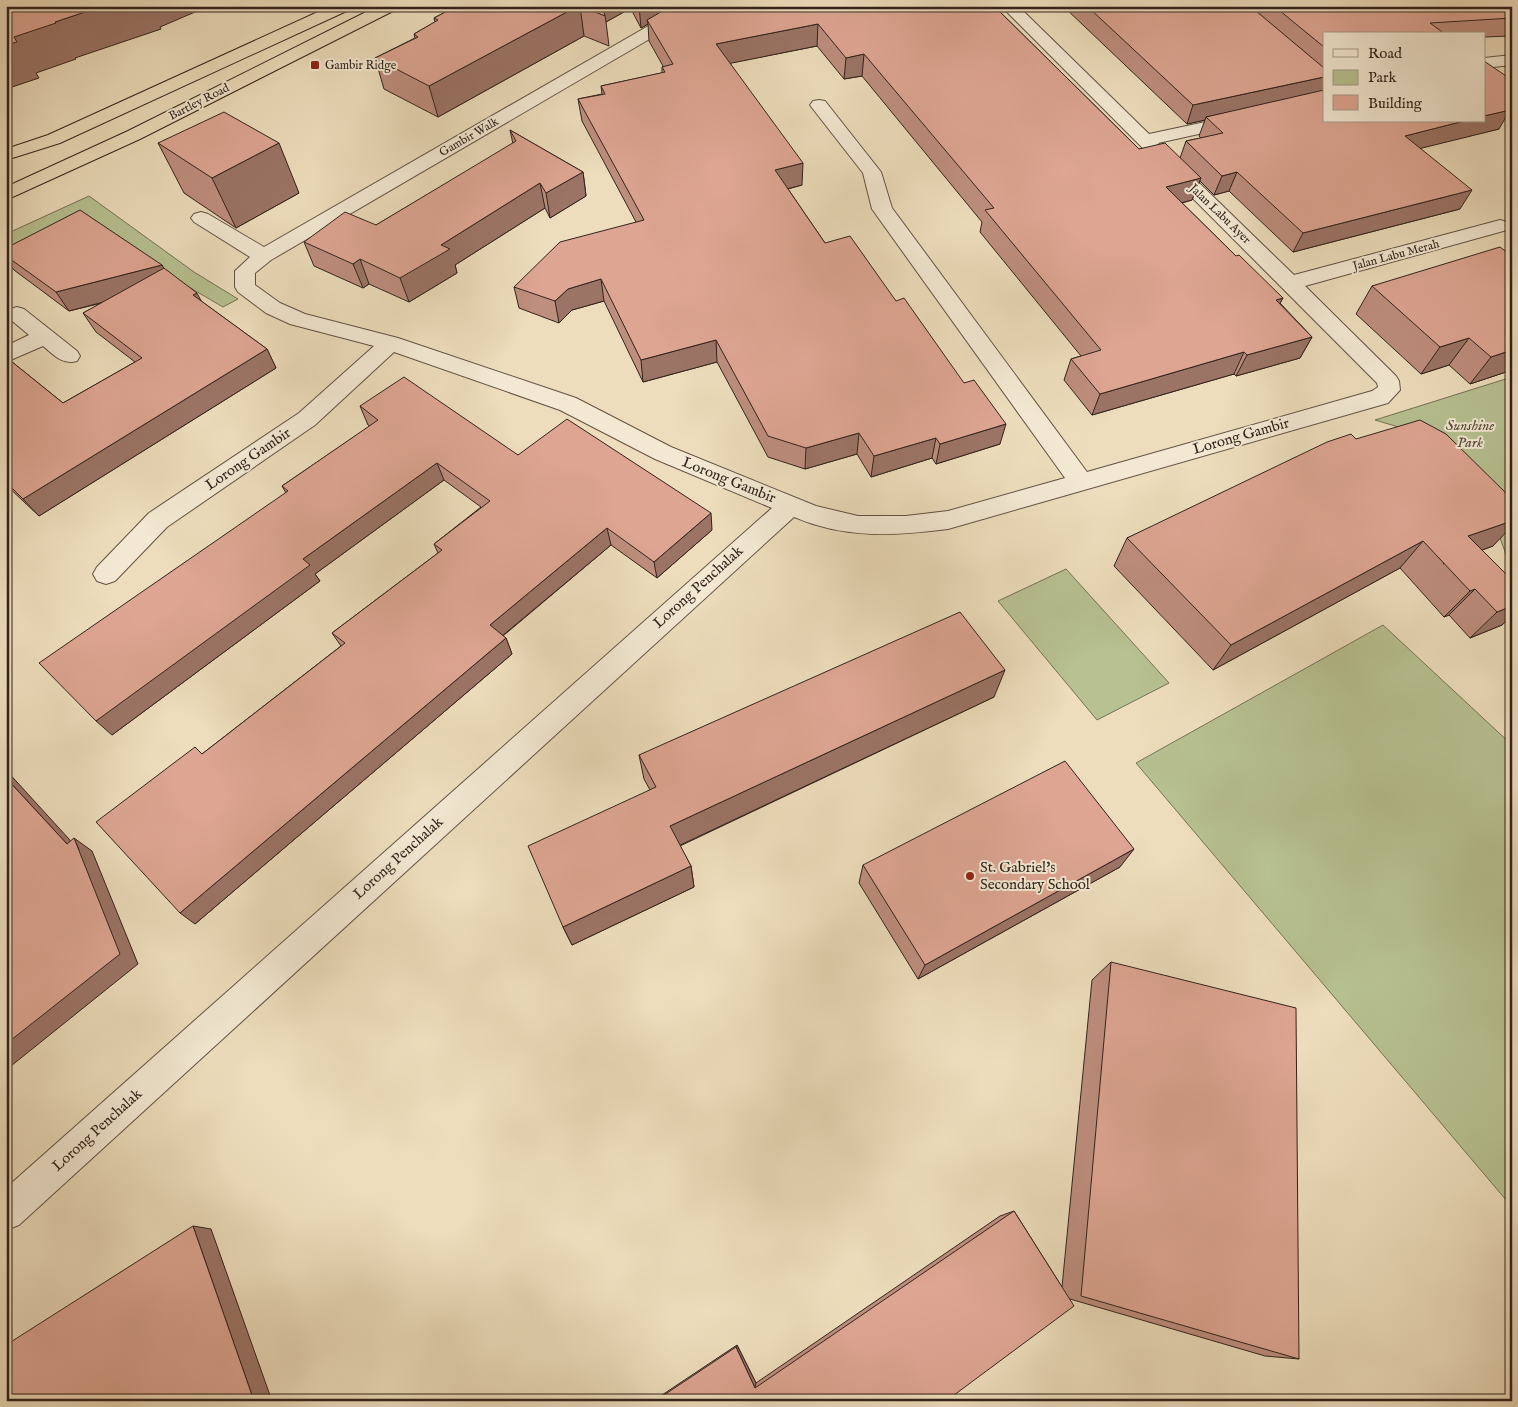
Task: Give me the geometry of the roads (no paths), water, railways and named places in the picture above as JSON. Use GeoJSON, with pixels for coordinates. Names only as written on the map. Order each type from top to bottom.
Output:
{"type":"FeatureCollection","features":[{"type":"Feature","properties":{"kind":"highway","name":"Bartley Road"},"geometry":{"type":"LineString","coordinates":[[6,155],[54,139],[345,6]]}},
{"type":"Feature","properties":{"kind":"highway","name":"Bartley Road"},"geometry":{"type":"LineString","coordinates":[[6,194],[134,135],[391,6]]}},
{"type":"Feature","properties":{"kind":"street","name":"Gambir Walk"},"geometry":{"type":"LineString","coordinates":[[245,271],[264,256],[695,6]]}},
{"type":"Feature","properties":{"kind":"street","name":"Jalan Labu Ayer"},"geometry":{"type":"LineString","coordinates":[[1009,6],[1144,142],[1291,282],[1388,381]]}},
{"type":"Feature","properties":{"kind":"street"},"geometry":{"type":"LineString","coordinates":[[1486,63],[1512,60]]}},
{"type":"Feature","properties":{"kind":"street"},"geometry":{"type":"LineString","coordinates":[[819,106],[872,172],[882,209],[1082,483]]}},
{"type":"Feature","properties":{"kind":"street"},"geometry":{"type":"LineString","coordinates":[[1144,142],[1258,115]]}},
{"type":"Feature","properties":{"kind":"street"},"geometry":{"type":"LineString","coordinates":[[201,218],[264,256]]}},
{"type":"Feature","properties":{"kind":"street","name":"Jalan Labu Merah"},"geometry":{"type":"LineString","coordinates":[[1291,282],[1500,226]]}},
{"type":"Feature","properties":{"kind":"street","name":"Lorong Gambir"},"geometry":{"type":"LineString","coordinates":[[245,271],[245,288],[273,308],[298,319],[390,343],[568,404],[663,453],[790,506],[811,514],[858,525],[906,525],[948,520],[1082,483],[1268,427],[1380,397],[1389,390],[1388,381]]}},
{"type":"Feature","properties":{"kind":"street"},"geometry":{"type":"LineString","coordinates":[[17,314],[69,356]]}},
{"type":"Feature","properties":{"kind":"street"},"geometry":{"type":"LineString","coordinates":[[6,355],[44,337]]}},
{"type":"Feature","properties":{"kind":"street","name":"Lorong Gambir"},"geometry":{"type":"LineString","coordinates":[[106,574],[158,520],[307,418],[364,369],[390,343]]}},
{"type":"Feature","properties":{"kind":"street","name":"Lorong Penchalak"},"geometry":{"type":"LineString","coordinates":[[6,1212],[790,506]]}},
{"type":"Feature","properties":{"kind":"place","name":"Gambir Ridge"},"geometry":{"type":"Point","coordinates":[315,65]}},
{"type":"Feature","properties":{"kind":"place","name":"St. Gabriel's Secondary School"},"geometry":{"type":"Point","coordinates":[970,876]}},
{"type":"Feature","properties":{"kind":"park label","name":"Sunshine Park"},"geometry":{"type":"Point","coordinates":[1470,434]}}]}
